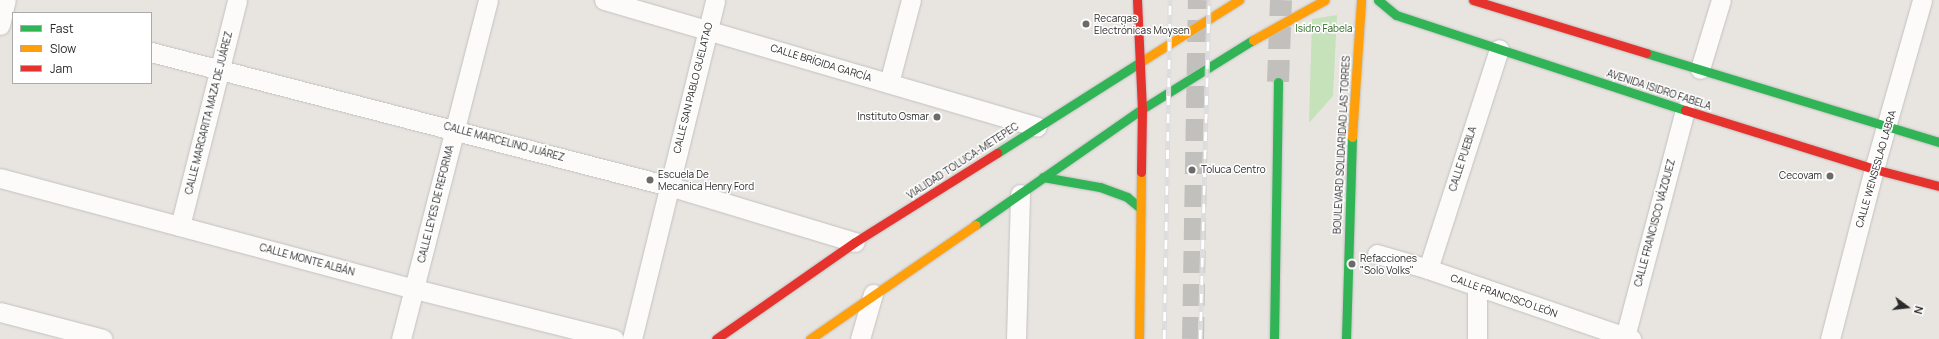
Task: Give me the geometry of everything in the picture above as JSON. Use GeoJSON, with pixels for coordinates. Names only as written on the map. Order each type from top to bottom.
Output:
{"type":"FeatureCollection","features":[{"type":"Feature","properties":{"kind":"main road"},"geometry":{"type":"LineString","coordinates":[[1137,0],[1142,109],[1139,339]]}},
{"type":"Feature","properties":{"kind":"main road","name":"VIALIDAD TOLUCA-METEPEC"},"geometry":{"type":"LineString","coordinates":[[716,339],[855,242],[1140,64],[1239,0]]}},
{"type":"Feature","properties":{"kind":"main road"},"geometry":{"type":"LineString","coordinates":[[810,339],[1142,109],[1224,57],[1325,0]]}},
{"type":"Feature","properties":{"kind":"main road","name":"BOULEVARD SOLIDARIDAD LAS TORRES"},"geometry":{"type":"LineString","coordinates":[[1346,339],[1349,192],[1361,0]]}},
{"type":"Feature","properties":{"kind":"main road","name":"AVENIDA ISIDRO FABELA"},"geometry":{"type":"LineString","coordinates":[[1378,0],[1396,15],[1685,110],[1874,169],[1939,186]]}},
{"type":"Feature","properties":{"kind":"main road"},"geometry":{"type":"LineString","coordinates":[[1473,0],[1516,6],[1700,69],[1887,128],[1939,142]]}},
{"type":"Feature","properties":{"kind":"main road"},"geometry":{"type":"LineString","coordinates":[[1274,339],[1278,82]]}},
{"type":"Feature","properties":{"kind":"main road"},"geometry":{"type":"LineString","coordinates":[[1043,177],[1100,187],[1127,197],[1140,208]]}},
{"type":"Feature","properties":{"kind":"street","name":"CALLE MARGARITA MAZA DE JUÁREZ"},"geometry":{"type":"LineString","coordinates":[[180,226],[237,0]]}},
{"type":"Feature","properties":{"kind":"street","name":"CALLE LEYES DE REFORMA"},"geometry":{"type":"LineString","coordinates":[[402,339],[454,129],[488,0]]}},
{"type":"Feature","properties":{"kind":"street","name":"CALLE BRÍGIDA GARCÍA"},"geometry":{"type":"LineString","coordinates":[[604,0],[1037,127]]}},
{"type":"Feature","properties":{"kind":"street","name":"CALLE SAN PABLO GUELATAO"},"geometry":{"type":"LineString","coordinates":[[632,339],[715,0]]}},
{"type":"Feature","properties":{"kind":"street"},"geometry":{"type":"LineString","coordinates":[[889,83],[911,0]]}},
{"type":"Feature","properties":{"kind":"street"},"geometry":{"type":"LineString","coordinates":[[1700,69],[1721,0]]}},
{"type":"Feature","properties":{"kind":"street","name":"CALLE WENSESLAO LABRA"},"geometry":{"type":"LineString","coordinates":[[1830,339],[1874,169],[1887,128],[1922,0]]}},
{"type":"Feature","properties":{"kind":"street","name":"CALLE PUEBLA"},"geometry":{"type":"LineString","coordinates":[[1428,269],[1499,49]]}},
{"type":"Feature","properties":{"kind":"street","name":"CALLE MARCELINO JUÁREZ"},"geometry":{"type":"LineString","coordinates":[[152,52],[221,68],[669,186],[855,242]]}},
{"type":"Feature","properties":{"kind":"street","name":"CALLE FRANCISCO VÁZQUEZ"},"geometry":{"type":"LineString","coordinates":[[1628,338],[1685,110]]}},
{"type":"Feature","properties":{"kind":"street","name":"CALLE MONTE ALBÁN"},"geometry":{"type":"LineString","coordinates":[[0,178],[415,289],[614,339]]}},
{"type":"Feature","properties":{"kind":"street"},"geometry":{"type":"LineString","coordinates":[[1016,339],[1020,194]]}},
{"type":"Feature","properties":{"kind":"street","name":"CALLE FRANCISCO LEÓN"},"geometry":{"type":"LineString","coordinates":[[1377,254],[1428,269],[1628,338]]}},
{"type":"Feature","properties":{"kind":"street"},"geometry":{"type":"LineString","coordinates":[[1477,287],[1477,339]]}},
{"type":"Feature","properties":{"kind":"street"},"geometry":{"type":"LineString","coordinates":[[860,339],[873,294]]}},
{"type":"Feature","properties":{"kind":"street"},"geometry":{"type":"LineString","coordinates":[[0,312],[103,339]]}},
{"type":"Feature","properties":{"kind":"green space","name":"Isidro Fabela"},"geometry":{"type":"Polygon","coordinates":[[[1337,15],[1333,96],[1309,123],[1312,19],[1337,15]]]}},
{"type":"Feature","properties":{"kind":"tunnel"},"geometry":{"type":"LineString","coordinates":[[1193,339],[1199,0]]}},
{"type":"Feature","properties":{"kind":"tunnel"},"geometry":{"type":"LineString","coordinates":[[1278,82],[1281,0]]}},
{"type":"Feature","properties":{"kind":"railway"},"geometry":{"type":"LineString","coordinates":[[1164,339],[1170,0]]}},
{"type":"Feature","properties":{"kind":"railway"},"geometry":{"type":"LineString","coordinates":[[1200,339],[1209,0]]}},
{"type":"Feature","properties":{"kind":"traffic: fast"},"geometry":{"type":"LineString","coordinates":[[1378,0],[1396,15],[1685,110]]}},
{"type":"Feature","properties":{"kind":"traffic: fast"},"geometry":{"type":"LineString","coordinates":[[975,225],[1142,109],[1253,40]]}},
{"type":"Feature","properties":{"kind":"traffic: fast"},"geometry":{"type":"LineString","coordinates":[[1646,53],[1939,142]]}},
{"type":"Feature","properties":{"kind":"traffic: fast"},"geometry":{"type":"LineString","coordinates":[[997,153],[1142,61]]}},
{"type":"Feature","properties":{"kind":"traffic: fast"},"geometry":{"type":"LineString","coordinates":[[1274,339],[1278,82]]}},
{"type":"Feature","properties":{"kind":"traffic: fast"},"geometry":{"type":"LineString","coordinates":[[1346,339],[1352,137]]}},
{"type":"Feature","properties":{"kind":"traffic: fast"},"geometry":{"type":"LineString","coordinates":[[1043,177],[1100,187],[1127,197],[1140,208]]}},
{"type":"Feature","properties":{"kind":"traffic: slow"},"geometry":{"type":"LineString","coordinates":[[1142,61],[1239,0]]}},
{"type":"Feature","properties":{"kind":"traffic: slow"},"geometry":{"type":"LineString","coordinates":[[1253,40],[1325,0]]}},
{"type":"Feature","properties":{"kind":"traffic: slow"},"geometry":{"type":"LineString","coordinates":[[1352,137],[1361,0]]}},
{"type":"Feature","properties":{"kind":"traffic: slow"},"geometry":{"type":"LineString","coordinates":[[1139,339],[1141,172]]}},
{"type":"Feature","properties":{"kind":"traffic: slow"},"geometry":{"type":"LineString","coordinates":[[810,339],[975,225]]}},
{"type":"Feature","properties":{"kind":"traffic: jam"},"geometry":{"type":"LineString","coordinates":[[1137,0],[1142,109],[1141,172]]}},
{"type":"Feature","properties":{"kind":"traffic: jam"},"geometry":{"type":"LineString","coordinates":[[1473,0],[1646,53]]}},
{"type":"Feature","properties":{"kind":"traffic: jam"},"geometry":{"type":"LineString","coordinates":[[1685,110],[1874,169],[1939,186]]}},
{"type":"Feature","properties":{"kind":"traffic: jam"},"geometry":{"type":"LineString","coordinates":[[716,339],[855,242],[997,153]]}},
{"type":"Feature","properties":{"kind":"place","name":"Recargas Electrónicas Moysen"},"geometry":{"type":"Point","coordinates":[1086,24]}},
{"type":"Feature","properties":{"kind":"place","name":"Instituto Osmar"},"geometry":{"type":"Point","coordinates":[937,117]}},
{"type":"Feature","properties":{"kind":"place","name":"Toluca Centro"},"geometry":{"type":"Point","coordinates":[1192,170]}},
{"type":"Feature","properties":{"kind":"place","name":"Cecovam"},"geometry":{"type":"Point","coordinates":[1830,176]}},
{"type":"Feature","properties":{"kind":"place","name":"Escuela De Mecanica Henry Ford"},"geometry":{"type":"Point","coordinates":[650,180]}},
{"type":"Feature","properties":{"kind":"place","name":"Refacciones \"Solo Volks\""},"geometry":{"type":"Point","coordinates":[1352,264]}}]}
